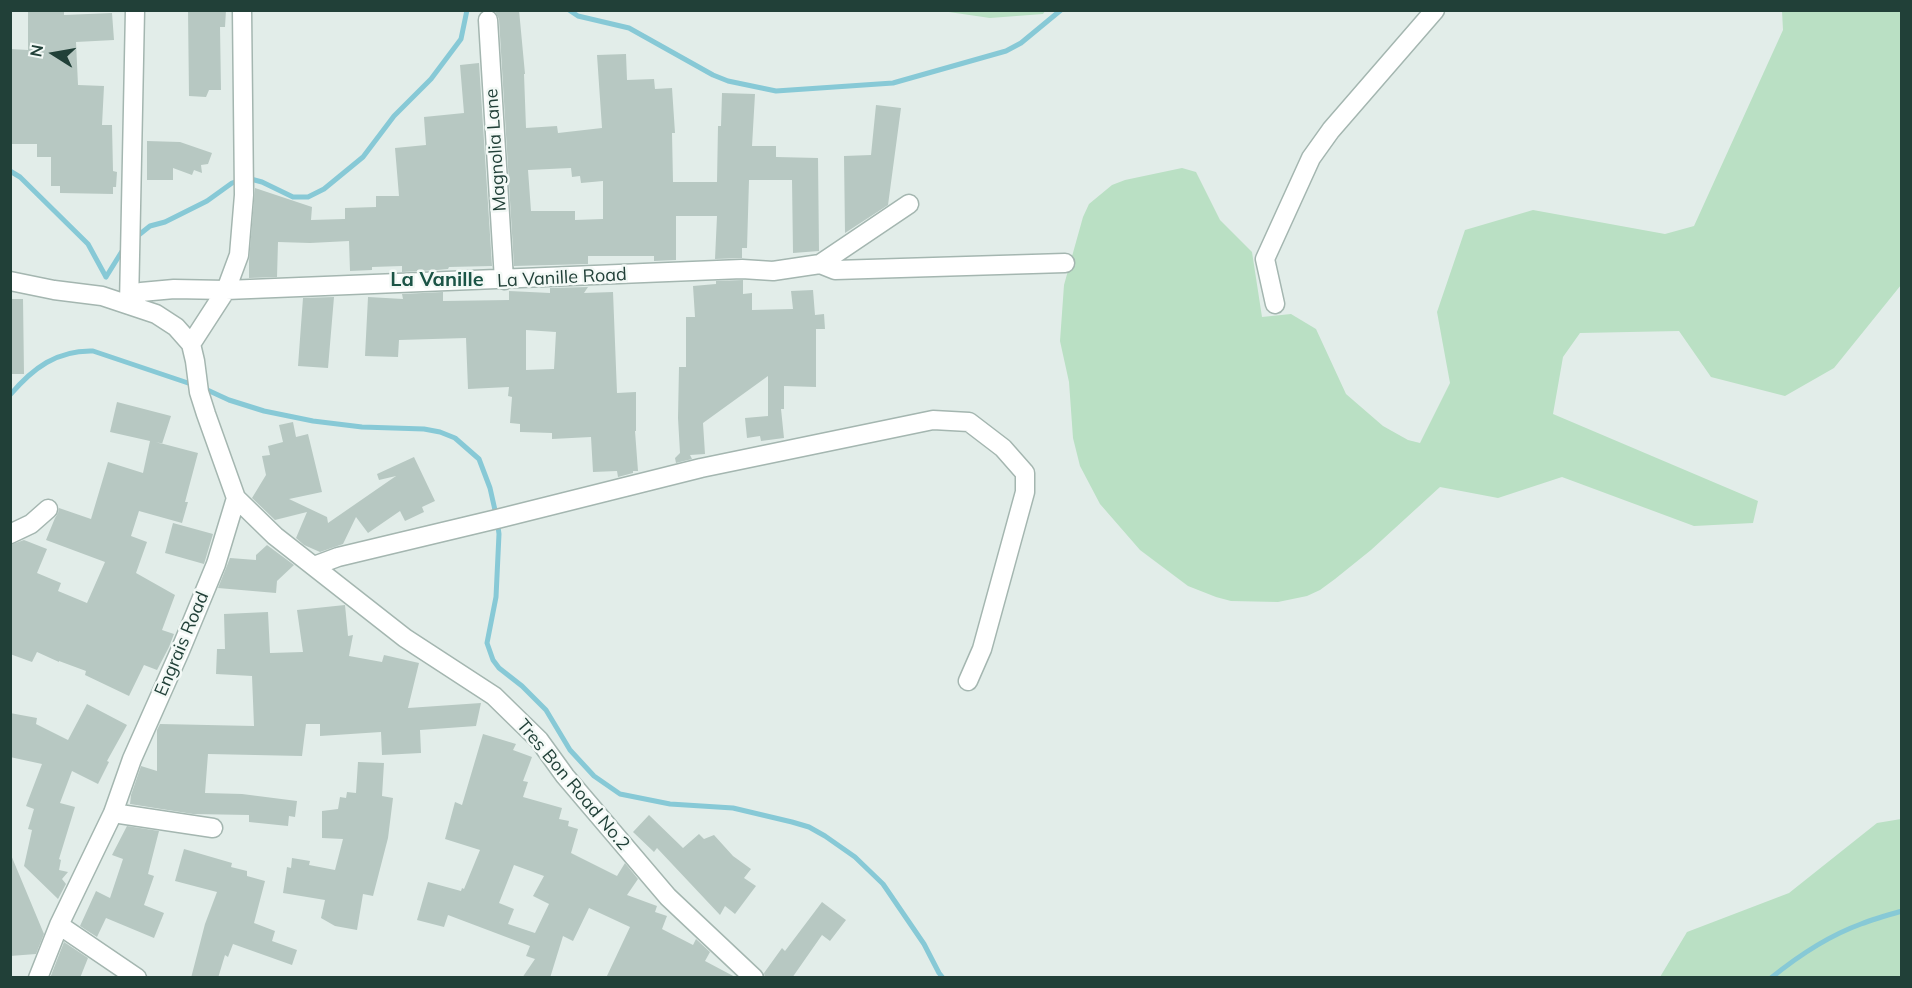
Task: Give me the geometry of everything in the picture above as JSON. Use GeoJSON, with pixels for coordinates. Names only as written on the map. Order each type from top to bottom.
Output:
{"type":"FeatureCollection","features":[{"type":"Feature","properties":{"kind":"street"},"geometry":{"type":"LineString","coordinates":[[129,305],[135,10]]}},
{"type":"Feature","properties":{"kind":"street"},"geometry":{"type":"LineString","coordinates":[[193,353],[226,291],[239,255],[244,195],[242,10]]}},
{"type":"Feature","properties":{"kind":"street"},"geometry":{"type":"LineString","coordinates":[[1275,304],[1265,259],[1311,158],[1331,130],[1435,10]]}},
{"type":"Feature","properties":{"kind":"street","name":"Magnolia Lane"},"geometry":{"type":"LineString","coordinates":[[488,20],[504,280]]}},
{"type":"Feature","properties":{"kind":"street","name":"La Vanille Road"},"geometry":{"type":"LineString","coordinates":[[129,305],[141,292],[174,289],[226,291],[742,269],[773,271],[820,264],[909,204]]}},
{"type":"Feature","properties":{"kind":"street","name":"La Vanille Road"},"geometry":{"type":"LineString","coordinates":[[820,264],[835,270],[1065,263]]}},
{"type":"Feature","properties":{"kind":"street"},"geometry":{"type":"LineString","coordinates":[[12,284],[102,297],[156,314],[176,327],[193,353],[199,392],[236,498]]}},
{"type":"Feature","properties":{"kind":"street"},"geometry":{"type":"LineString","coordinates":[[314,566],[338,557],[701,468],[933,420],[969,423],[1003,448],[1025,473],[1025,492],[982,649],[968,681]]}},
{"type":"Feature","properties":{"kind":"street","name":"Tres Bon Road No.2"},"geometry":{"type":"LineString","coordinates":[[236,498],[275,536],[405,638],[494,696],[538,740],[668,897],[752,977]]}},
{"type":"Feature","properties":{"kind":"street","name":"Engrais Road"},"geometry":{"type":"LineString","coordinates":[[38,978],[59,925],[113,813],[132,759],[216,564],[236,498]]}},
{"type":"Feature","properties":{"kind":"street"},"geometry":{"type":"LineString","coordinates":[[10,534],[31,524],[48,509]]}},
{"type":"Feature","properties":{"kind":"street"},"geometry":{"type":"LineString","coordinates":[[113,813],[213,828]]}},
{"type":"Feature","properties":{"kind":"street"},"geometry":{"type":"LineString","coordinates":[[59,925],[137,978]]}},
{"type":"Feature","properties":{"kind":"green space"},"geometry":{"type":"Polygon","coordinates":[[[942,11],[1045,11],[1043,14],[990,18],[942,11]]]}},
{"type":"Feature","properties":{"kind":"green space"},"geometry":{"type":"Polygon","coordinates":[[[1782,11],[1901,11],[1901,285],[1834,368],[1785,396],[1711,377],[1679,331],[1580,333],[1563,357],[1553,414],[1758,501],[1753,523],[1694,526],[1562,477],[1498,498],[1440,487],[1371,550],[1320,590],[1307,596],[1278,602],[1231,601],[1188,586],[1140,550],[1100,504],[1080,466],[1073,438],[1069,382],[1060,341],[1064,285],[1083,217],[1089,204],[1112,185],[1182,168],[1196,172],[1220,220],[1252,252],[1262,317],[1291,314],[1316,329],[1346,394],[1383,426],[1408,440],[1420,443],[1450,383],[1437,312],[1465,230],[1533,210],[1665,234],[1694,226],[1783,30],[1782,11]]]}},
{"type":"Feature","properties":{"kind":"green space"},"geometry":{"type":"Polygon","coordinates":[[[1901,819],[1901,977],[1660,977],[1687,932],[1789,893],[1877,823],[1901,819]]]}},
{"type":"Feature","properties":{"kind":"building"},"geometry":{"type":"Polygon","coordinates":[[[28,10],[64,10],[64,15],[112,13],[114,40],[76,42],[78,85],[104,86],[102,125],[112,125],[113,171],[117,172],[113,194],[60,193],[60,186],[51,186],[51,157],[37,157],[37,144],[10,144],[10,49],[28,50],[28,10]]]}},
{"type":"Feature","properties":{"kind":"building"},"geometry":{"type":"Polygon","coordinates":[[[188,10],[226,10],[225,27],[220,27],[221,90],[209,90],[206,97],[189,96],[188,10]]]}},
{"type":"Feature","properties":{"kind":"building"},"geometry":{"type":"Polygon","coordinates":[[[494,10],[519,10],[525,74],[526,128],[557,126],[558,133],[602,128],[597,55],[626,54],[627,80],[654,79],[655,89],[672,88],[675,133],[672,133],[673,182],[717,182],[718,126],[721,126],[722,93],[755,94],[752,146],[776,146],[776,157],[818,158],[819,251],[793,253],[792,180],[749,180],[747,248],[742,248],[742,258],[715,259],[717,216],[676,216],[676,260],[654,261],[654,256],[588,256],[588,264],[514,266],[499,19],[494,10]],[[571,168],[528,170],[531,211],[575,211],[575,220],[603,219],[603,181],[581,183],[580,176],[572,177],[571,168]]]}},
{"type":"Feature","properties":{"kind":"building"},"geometry":{"type":"Polygon","coordinates":[[[479,63],[492,266],[449,267],[448,269],[402,272],[402,266],[372,267],[372,270],[350,271],[349,241],[278,242],[277,277],[249,278],[255,188],[312,207],[311,220],[345,219],[345,208],[376,207],[376,196],[399,196],[395,148],[426,145],[424,117],[464,113],[460,65],[479,63]]]}},
{"type":"Feature","properties":{"kind":"building"},"geometry":{"type":"Polygon","coordinates":[[[876,105],[901,108],[888,205],[845,233],[844,156],[871,155],[876,105]]]}},
{"type":"Feature","properties":{"kind":"building"},"geometry":{"type":"Polygon","coordinates":[[[147,141],[180,142],[212,153],[208,164],[201,165],[202,173],[194,170],[192,175],[173,168],[173,180],[147,180],[147,141]]]}},
{"type":"Feature","properties":{"kind":"building"},"geometry":{"type":"Polygon","coordinates":[[[743,280],[743,294],[752,293],[752,310],[793,309],[791,291],[813,290],[815,315],[824,314],[825,329],[816,329],[816,387],[784,386],[784,409],[781,409],[784,438],[761,441],[760,436],[747,438],[745,418],[768,416],[768,376],[703,423],[705,454],[690,455],[692,459],[676,463],[675,458],[680,453],[679,367],[686,367],[686,317],[695,317],[693,286],[716,284],[716,281],[743,280]]]}},
{"type":"Feature","properties":{"kind":"building"},"geometry":{"type":"Polygon","coordinates":[[[588,287],[584,293],[613,292],[617,393],[636,392],[635,431],[638,471],[618,477],[617,471],[593,472],[591,437],[552,439],[552,433],[520,432],[520,424],[510,423],[512,397],[508,396],[509,387],[468,389],[466,338],[399,340],[398,357],[365,356],[368,297],[403,299],[402,294],[443,292],[443,301],[509,300],[509,291],[550,293],[550,288],[588,287]],[[526,330],[526,370],[554,369],[556,332],[526,330]]]}},
{"type":"Feature","properties":{"kind":"building"},"geometry":{"type":"Polygon","coordinates":[[[334,297],[328,368],[298,366],[303,298],[334,297]]]}},
{"type":"Feature","properties":{"kind":"building"},"geometry":{"type":"Polygon","coordinates":[[[10,299],[23,299],[24,374],[10,374],[10,299]]]}},
{"type":"Feature","properties":{"kind":"building"},"geometry":{"type":"Polygon","coordinates":[[[117,402],[171,416],[162,444],[198,453],[182,523],[139,511],[131,536],[147,542],[136,573],[175,595],[162,630],[174,634],[169,647],[157,670],[144,665],[129,696],[85,675],[86,671],[37,652],[32,662],[10,654],[10,545],[24,540],[47,549],[37,573],[61,583],[58,591],[87,603],[105,562],[46,540],[59,508],[91,519],[108,462],[143,473],[150,441],[110,432],[117,402]]]}},
{"type":"Feature","properties":{"kind":"building"},"geometry":{"type":"Polygon","coordinates":[[[293,422],[296,437],[308,434],[322,492],[289,499],[327,517],[328,523],[396,476],[379,480],[377,474],[414,457],[435,501],[422,507],[424,512],[405,521],[400,511],[368,533],[356,517],[343,544],[320,552],[304,545],[296,538],[307,512],[275,520],[252,498],[266,475],[262,456],[270,455],[268,446],[283,442],[279,425],[293,422]]]}},
{"type":"Feature","properties":{"kind":"building"},"geometry":{"type":"Polygon","coordinates":[[[173,523],[213,534],[204,564],[165,553],[173,523]]]}},
{"type":"Feature","properties":{"kind":"building"},"geometry":{"type":"Polygon","coordinates":[[[267,545],[294,565],[277,581],[276,593],[218,588],[230,558],[256,560],[256,555],[267,545]]]}},
{"type":"Feature","properties":{"kind":"building"},"geometry":{"type":"Polygon","coordinates":[[[345,605],[348,636],[353,635],[349,656],[382,662],[384,655],[419,663],[408,708],[481,703],[476,726],[420,730],[421,753],[382,755],[381,732],[320,736],[320,724],[306,724],[302,756],[208,754],[205,793],[242,794],[297,801],[295,817],[289,816],[288,826],[249,822],[249,815],[193,814],[130,804],[141,766],[157,771],[157,730],[160,724],[254,726],[252,676],[216,674],[217,649],[225,649],[224,614],[268,612],[270,653],[303,652],[297,610],[345,605]]]}},
{"type":"Feature","properties":{"kind":"building"},"geometry":{"type":"Polygon","coordinates":[[[87,704],[127,725],[107,761],[109,762],[98,784],[72,771],[60,803],[75,807],[59,859],[61,860],[59,870],[68,872],[62,879],[66,884],[58,899],[24,866],[32,830],[28,829],[34,809],[26,806],[42,764],[10,757],[10,713],[37,718],[36,724],[68,740],[87,704]]]}},
{"type":"Feature","properties":{"kind":"building"},"geometry":{"type":"Polygon","coordinates":[[[483,734],[516,744],[513,750],[532,757],[523,781],[528,782],[523,797],[562,808],[559,819],[569,821],[568,826],[578,829],[571,853],[617,876],[625,863],[638,879],[627,895],[657,906],[655,912],[667,916],[662,929],[693,945],[696,939],[710,952],[705,961],[737,978],[606,978],[630,927],[589,908],[573,941],[563,936],[550,978],[522,978],[535,959],[526,956],[530,946],[448,915],[444,927],[417,920],[428,882],[461,891],[462,888],[464,889],[480,850],[445,839],[455,802],[462,805],[483,734]],[[514,865],[499,903],[514,909],[508,924],[535,933],[549,904],[533,896],[544,876],[514,865]]]}},
{"type":"Feature","properties":{"kind":"building"},"geometry":{"type":"Polygon","coordinates":[[[358,762],[384,763],[382,796],[393,798],[388,838],[373,896],[363,894],[357,930],[335,926],[321,918],[325,900],[283,893],[287,867],[291,868],[292,858],[310,861],[309,865],[335,870],[343,839],[322,838],[322,811],[338,809],[340,797],[346,798],[347,792],[356,793],[358,762]]]}},
{"type":"Feature","properties":{"kind":"building"},"geometry":{"type":"Polygon","coordinates":[[[649,815],[683,848],[699,834],[704,839],[714,835],[733,856],[751,869],[744,878],[756,886],[735,914],[725,906],[720,915],[657,848],[654,852],[633,832],[649,815]]]}},
{"type":"Feature","properties":{"kind":"building"},"geometry":{"type":"Polygon","coordinates":[[[127,826],[159,831],[148,874],[154,876],[144,905],[164,913],[154,938],[106,918],[97,937],[80,926],[96,891],[110,898],[123,859],[112,855],[127,826]]]}},
{"type":"Feature","properties":{"kind":"building"},"geometry":{"type":"Polygon","coordinates":[[[184,849],[232,863],[231,867],[247,871],[247,876],[265,881],[254,923],[275,931],[272,941],[297,950],[292,965],[233,944],[228,957],[225,955],[218,978],[191,978],[205,924],[217,892],[175,881],[184,849]]]}},
{"type":"Feature","properties":{"kind":"building"},"geometry":{"type":"Polygon","coordinates":[[[11,855],[44,934],[36,954],[10,956],[11,855]]]}},
{"type":"Feature","properties":{"kind":"building"},"geometry":{"type":"Polygon","coordinates":[[[822,902],[846,920],[830,941],[822,935],[792,978],[765,978],[764,973],[782,948],[785,951],[822,902]]]}},
{"type":"Feature","properties":{"kind":"building"},"geometry":{"type":"Polygon","coordinates":[[[64,942],[88,958],[80,978],[50,978],[64,942]]]}},
{"type":"Feature","properties":{"kind":"waterway"},"geometry":{"type":"LineString","coordinates":[[135,238],[150,226],[165,222],[207,201],[232,183],[247,178],[262,182],[293,197],[308,197],[324,189],[363,157],[394,116],[431,79],[461,39],[467,10]]}},
{"type":"Feature","properties":{"kind":"waterway"},"geometry":{"type":"LineString","coordinates":[[569,10],[578,16],[629,28],[728,81],[776,91],[893,83],[1006,51],[1021,43],[1061,10]]}},
{"type":"Feature","properties":{"kind":"waterway"},"geometry":{"type":"LineString","coordinates":[[10,171],[20,177],[88,244],[106,277]]}},
{"type":"Feature","properties":{"kind":"waterway"},"geometry":{"type":"LineString","coordinates":[[106,277],[124,248]]}},
{"type":"Feature","properties":{"kind":"waterway"},"geometry":{"type":"LineString","coordinates":[[10,395],[47,362],[80,351],[93,351],[194,385]]}},
{"type":"Feature","properties":{"kind":"waterway"},"geometry":{"type":"LineString","coordinates":[[203,388],[229,400],[264,411],[313,421],[362,427],[424,429],[455,438],[479,459],[490,488],[497,519],[499,534],[496,597],[487,643],[493,660],[546,710],[570,750],[594,776],[620,794],[670,804],[733,808],[809,827],[825,836],[855,857],[883,884],[924,944],[943,978]]}},
{"type":"Feature","properties":{"kind":"waterway"},"geometry":{"type":"LineString","coordinates":[[1771,978],[1803,954],[1837,934],[1902,911]]}},
{"type":"Feature","properties":{"kind":"district","name":"La Vanille"},"geometry":{"type":"Point","coordinates":[437,280]}}]}
